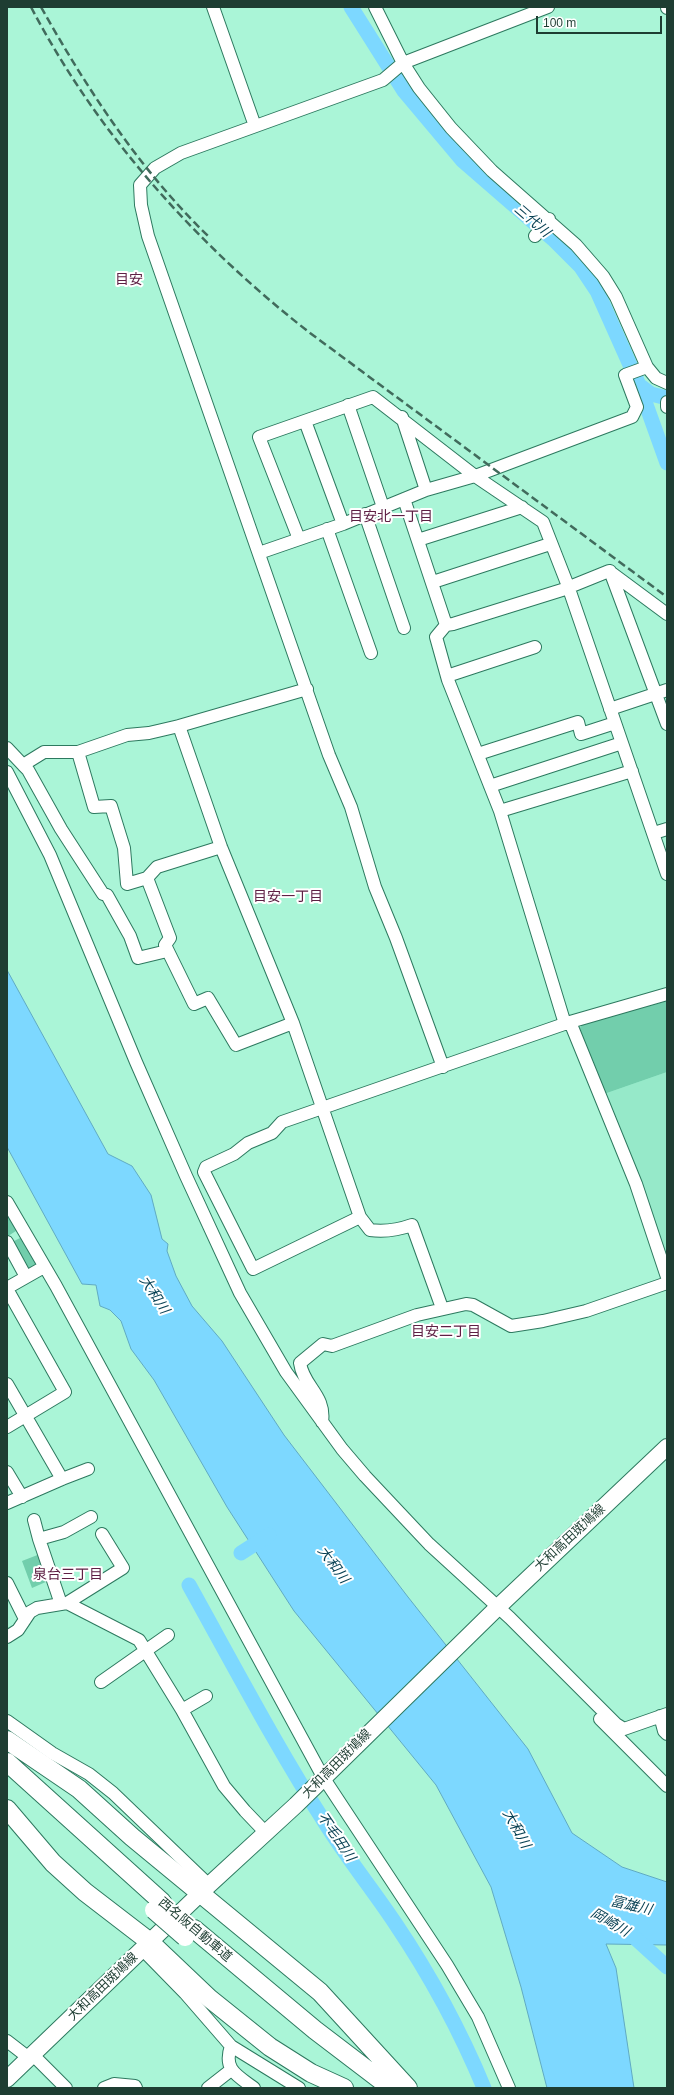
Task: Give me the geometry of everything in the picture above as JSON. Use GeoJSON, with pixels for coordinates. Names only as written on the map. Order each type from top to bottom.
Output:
{"type":"FeatureCollection","features":[{"type":"Feature","properties":{"kind":"highway"},"geometry":{"type":"LineString","coordinates":[[7,1740],[79,1789],[132,1837],[204,1889],[320,1992],[408,2088]]}},
{"type":"Feature","properties":{"kind":"highway","name":"西名阪自動車道"},"geometry":{"type":"LineString","coordinates":[[7,1762],[158,1906]]}},
{"type":"Feature","properties":{"kind":"highway","name":"西名阪自動車道"},"geometry":{"type":"LineString","coordinates":[[7,1778],[190,1933],[309,2040],[371,2088]]}},
{"type":"Feature","properties":{"kind":"highway"},"geometry":{"type":"LineString","coordinates":[[7,1809],[53,1863],[209,1998],[270,2047],[311,2073],[344,2088]]}},
{"type":"Feature","properties":{"kind":"highway","name":"西名阪自動車道"},"geometry":{"type":"LineString","coordinates":[[190,1933],[391,2088]]}},
{"type":"Feature","properties":{"kind":"main road","name":"大和高田斑鳩線"},"geometry":{"type":"LineString","coordinates":[[7,2079],[204,1889],[296,1805],[485,1619],[667,1447]]}},
{"type":"Feature","properties":{"kind":"street"},"geometry":{"type":"LineString","coordinates":[[213,7],[255,126]]}},
{"type":"Feature","properties":{"kind":"street"},"geometry":{"type":"LineString","coordinates":[[375,7],[401,64],[451,128],[492,171],[549,219],[576,245],[603,276],[616,297],[646,368],[656,378],[667,383]]}},
{"type":"Feature","properties":{"kind":"street"},"geometry":{"type":"LineString","coordinates":[[443,1067],[396,938],[375,887],[351,806],[329,755],[148,236],[140,194],[140,185],[143,179],[167,160],[255,126],[383,80],[401,64],[548,7]]}},
{"type":"Feature","properties":{"kind":"street"},"geometry":{"type":"LineString","coordinates":[[536,235],[549,219]]}},
{"type":"Feature","properties":{"kind":"street"},"geometry":{"type":"LineString","coordinates":[[259,553],[343,524],[426,490],[475,476],[632,417],[637,408],[625,375],[646,368]]}},
{"type":"Feature","properties":{"kind":"street"},"geometry":{"type":"LineString","coordinates":[[299,540],[259,437],[373,397],[402,417],[475,476],[543,522],[550,544],[568,586],[667,874]]}},
{"type":"Feature","properties":{"kind":"street"},"geometry":{"type":"LineString","coordinates":[[348,405],[383,507]]}},
{"type":"Feature","properties":{"kind":"street"},"geometry":{"type":"LineString","coordinates":[[402,417],[426,490]]}},
{"type":"Feature","properties":{"kind":"street"},"geometry":{"type":"LineString","coordinates":[[305,421],[343,524]]}},
{"type":"Feature","properties":{"kind":"street"},"geometry":{"type":"LineString","coordinates":[[404,499],[433,582],[446,625]]}},
{"type":"Feature","properties":{"kind":"street"},"geometry":{"type":"LineString","coordinates":[[418,540],[522,507]]}},
{"type":"Feature","properties":{"kind":"street"},"geometry":{"type":"LineString","coordinates":[[365,514],[404,628]]}},
{"type":"Feature","properties":{"kind":"street"},"geometry":{"type":"LineString","coordinates":[[327,530],[371,653]]}},
{"type":"Feature","properties":{"kind":"street"},"geometry":{"type":"LineString","coordinates":[[433,582],[550,544]]}},
{"type":"Feature","properties":{"kind":"street"},"geometry":{"type":"LineString","coordinates":[[610,571],[540,597],[446,625],[436,637],[447,676],[500,811],[567,1023],[636,1184],[667,1277]]}},
{"type":"Feature","properties":{"kind":"street"},"geometry":{"type":"LineString","coordinates":[[610,571],[667,614]]}},
{"type":"Feature","properties":{"kind":"street"},"geometry":{"type":"LineString","coordinates":[[610,571],[662,692],[667,724]]}},
{"type":"Feature","properties":{"kind":"street"},"geometry":{"type":"LineString","coordinates":[[447,676],[535,647]]}},
{"type":"Feature","properties":{"kind":"street"},"geometry":{"type":"LineString","coordinates":[[22,765],[44,752],[78,752],[127,735],[149,733],[179,726],[307,689]]}},
{"type":"Feature","properties":{"kind":"street"},"geometry":{"type":"LineString","coordinates":[[610,709],[662,692]]}},
{"type":"Feature","properties":{"kind":"street"},"geometry":{"type":"LineString","coordinates":[[478,754],[578,722],[581,734],[615,723]]}},
{"type":"Feature","properties":{"kind":"street"},"geometry":{"type":"LineString","coordinates":[[179,726],[221,847],[293,1023],[360,1217],[370,1230],[381,1231],[400,1229],[412,1225],[442,1308]]}},
{"type":"Feature","properties":{"kind":"street"},"geometry":{"type":"LineString","coordinates":[[490,786],[622,743]]}},
{"type":"Feature","properties":{"kind":"street"},"geometry":{"type":"LineString","coordinates":[[7,748],[28,770],[90,875],[103,894],[107,895],[130,936],[138,958],[167,951]]}},
{"type":"Feature","properties":{"kind":"street"},"geometry":{"type":"LineString","coordinates":[[78,752],[94,807],[111,806],[124,848],[127,884],[147,878],[157,867],[221,847]]}},
{"type":"Feature","properties":{"kind":"street"},"geometry":{"type":"LineString","coordinates":[[500,811],[632,770]]}},
{"type":"Feature","properties":{"kind":"street"},"geometry":{"type":"LineString","coordinates":[[7,772],[50,855],[136,1062],[240,1293],[286,1372],[322,1422],[365,1476],[429,1544],[510,1618],[616,1724],[624,1729],[664,1715],[664,1731],[667,1734]]}},
{"type":"Feature","properties":{"kind":"street"},"geometry":{"type":"LineString","coordinates":[[654,833],[667,829]]}},
{"type":"Feature","properties":{"kind":"street"},"geometry":{"type":"LineString","coordinates":[[147,878],[170,938],[164,945],[194,1004],[208,998],[236,1044],[293,1023]]}},
{"type":"Feature","properties":{"kind":"street"},"geometry":{"type":"LineString","coordinates":[[360,1217],[253,1269],[204,1172],[206,1167],[234,1154],[248,1143],[272,1133],[282,1122],[567,1023],[667,994]]}},
{"type":"Feature","properties":{"kind":"street"},"geometry":{"type":"LineString","coordinates":[[7,1202],[323,1777],[457,1982],[481,2023],[509,2088]]}},
{"type":"Feature","properties":{"kind":"street"},"geometry":{"type":"LineString","coordinates":[[24,1231],[7,1241],[26,1277]]}},
{"type":"Feature","properties":{"kind":"street"},"geometry":{"type":"LineString","coordinates":[[7,1427],[65,1392],[7,1289],[44,1267]]}},
{"type":"Feature","properties":{"kind":"street"},"geometry":{"type":"LineString","coordinates":[[322,1422],[323,1415],[321,1402],[301,1371],[300,1363],[323,1344],[332,1346],[390,1324],[442,1308],[466,1304],[473,1305],[511,1326],[543,1321],[586,1311],[667,1284]]}},
{"type":"Feature","properties":{"kind":"street"},"geometry":{"type":"LineString","coordinates":[[7,1384],[62,1480]]}},
{"type":"Feature","properties":{"kind":"street"},"geometry":{"type":"LineString","coordinates":[[7,1503],[88,1468]]}},
{"type":"Feature","properties":{"kind":"street"},"geometry":{"type":"LineString","coordinates":[[7,1472],[22,1497]]}},
{"type":"Feature","properties":{"kind":"street"},"geometry":{"type":"LineString","coordinates":[[40,1539],[64,1532],[91,1517]]}},
{"type":"Feature","properties":{"kind":"street"},"geometry":{"type":"LineString","coordinates":[[34,1520],[64,1604],[139,1640],[182,1710],[224,1786],[266,1833]]}},
{"type":"Feature","properties":{"kind":"street"},"geometry":{"type":"LineString","coordinates":[[7,1637],[18,1630],[30,1612],[37,1608],[64,1604],[122,1568],[102,1534]]}},
{"type":"Feature","properties":{"kind":"street"},"geometry":{"type":"LineString","coordinates":[[7,1583],[25,1619]]}},
{"type":"Feature","properties":{"kind":"street"},"geometry":{"type":"LineString","coordinates":[[510,1618],[540,1655],[618,1739],[667,1786]]}},
{"type":"Feature","properties":{"kind":"street"},"geometry":{"type":"LineString","coordinates":[[101,1682],[168,1635]]}},
{"type":"Feature","properties":{"kind":"street"},"geometry":{"type":"LineString","coordinates":[[182,1710],[206,1696]]}},
{"type":"Feature","properties":{"kind":"street"},"geometry":{"type":"LineString","coordinates":[[7,1721],[52,1753],[89,1774],[113,1793],[204,1889]]}},
{"type":"Feature","properties":{"kind":"street"},"geometry":{"type":"LineString","coordinates":[[146,1945],[231,2046],[299,2088]]}},
{"type":"Feature","properties":{"kind":"street"},"geometry":{"type":"LineString","coordinates":[[7,2041],[31,2057],[66,2088]]}},
{"type":"Feature","properties":{"kind":"street"},"geometry":{"type":"LineString","coordinates":[[231,2046],[227,2058],[231,2070],[254,2088]]}},
{"type":"Feature","properties":{"kind":"street"},"geometry":{"type":"LineString","coordinates":[[208,2088],[231,2070]]}},
{"type":"Feature","properties":{"kind":"street"},"geometry":{"type":"LineString","coordinates":[[104,2088],[114,2084],[134,2086],[136,2088]]}},
{"type":"Feature","properties":{"kind":"shaded area"},"geometry":{"type":"Polygon","coordinates":[[[667,1001],[667,1072],[604,1094],[578,1030],[583,1024],[667,1001]]]}},
{"type":"Feature","properties":{"kind":"shaded area"},"geometry":{"type":"Polygon","coordinates":[[[667,1072],[667,1264],[604,1094],[667,1072]]]}},
{"type":"Feature","properties":{"kind":"shaded area"},"geometry":{"type":"Polygon","coordinates":[[[7,1211],[17,1227],[16,1231],[8,1236],[7,1211]]]}},
{"type":"Feature","properties":{"kind":"shaded area"},"geometry":{"type":"Polygon","coordinates":[[[20,1238],[24,1238],[38,1264],[29,1271],[12,1242],[20,1238]]]}},
{"type":"Feature","properties":{"kind":"shaded area"},"geometry":{"type":"Polygon","coordinates":[[[40,1554],[48,1581],[32,1588],[22,1561],[40,1554]]]}},
{"type":"Feature","properties":{"kind":"water"},"geometry":{"type":"Polygon","coordinates":[[[7,970],[108,1154],[132,1166],[151,1195],[162,1239],[168,1244],[167,1251],[176,1276],[192,1306],[222,1341],[284,1435],[408,1597],[528,1749],[572,1833],[622,1867],[667,1882],[667,1945],[606,1944],[616,1968],[634,2088],[547,2088],[521,1987],[491,1887],[436,1785],[294,1611],[227,1507],[154,1380],[131,1349],[121,1321],[110,1310],[100,1306],[96,1285],[82,1284],[7,1147],[7,970]]]}},
{"type":"Feature","properties":{"kind":"waterway","name":"三代川"},"geometry":{"type":"LineString","coordinates":[[351,7],[404,91],[462,160],[553,239],[581,267],[597,291],[639,385],[667,463]]}},
{"type":"Feature","properties":{"kind":"waterway"},"geometry":{"type":"LineString","coordinates":[[639,385],[651,394],[667,398]]}},
{"type":"Feature","properties":{"kind":"waterway","name":"不毛田川"},"geometry":{"type":"LineString","coordinates":[[241,1553],[269,1535]]}},
{"type":"Feature","properties":{"kind":"waterway","name":"不毛田川"},"geometry":{"type":"LineString","coordinates":[[189,1585],[256,1707],[309,1797],[335,1838],[395,1923],[432,1983],[455,2024],[484,2088]]}},
{"type":"Feature","properties":{"kind":"waterway","name":"岡崎川"},"geometry":{"type":"LineString","coordinates":[[627,1933],[634,1937],[667,1967]]}},
{"type":"Feature","properties":{"kind":"railway"},"geometry":{"type":"LineString","coordinates":[[31,7],[58,54],[87,99],[119,143],[153,185],[228,263],[268,299],[310,333],[667,597]]}},
{"type":"Feature","properties":{"kind":"railway"},"geometry":{"type":"LineString","coordinates":[[41,7],[77,68],[116,128],[160,184],[183,211],[208,236]]}},
{"type":"Feature","properties":{"kind":"district","name":"目安"},"geometry":{"type":"Point","coordinates":[129,280]}},
{"type":"Feature","properties":{"kind":"district","name":"目安北一丁目"},"geometry":{"type":"Point","coordinates":[391,517]}},
{"type":"Feature","properties":{"kind":"district","name":"目安一丁目"},"geometry":{"type":"Point","coordinates":[288,897]}},
{"type":"Feature","properties":{"kind":"district","name":"目安二丁目"},"geometry":{"type":"Point","coordinates":[446,1332]}},
{"type":"Feature","properties":{"kind":"district","name":"泉台三丁目"},"geometry":{"type":"Point","coordinates":[68,1575]}},
{"type":"Feature","properties":{"kind":"water label","name":"大和川"},"geometry":{"type":"Point","coordinates":[154,1295]}},
{"type":"Feature","properties":{"kind":"water label","name":"大和川"},"geometry":{"type":"Point","coordinates":[333,1565]}},
{"type":"Feature","properties":{"kind":"water label","name":"大和川"},"geometry":{"type":"Point","coordinates":[516,1829]}},
{"type":"Feature","properties":{"kind":"water label","name":"富雄川"},"geometry":{"type":"Point","coordinates":[631,1906]}}]}
